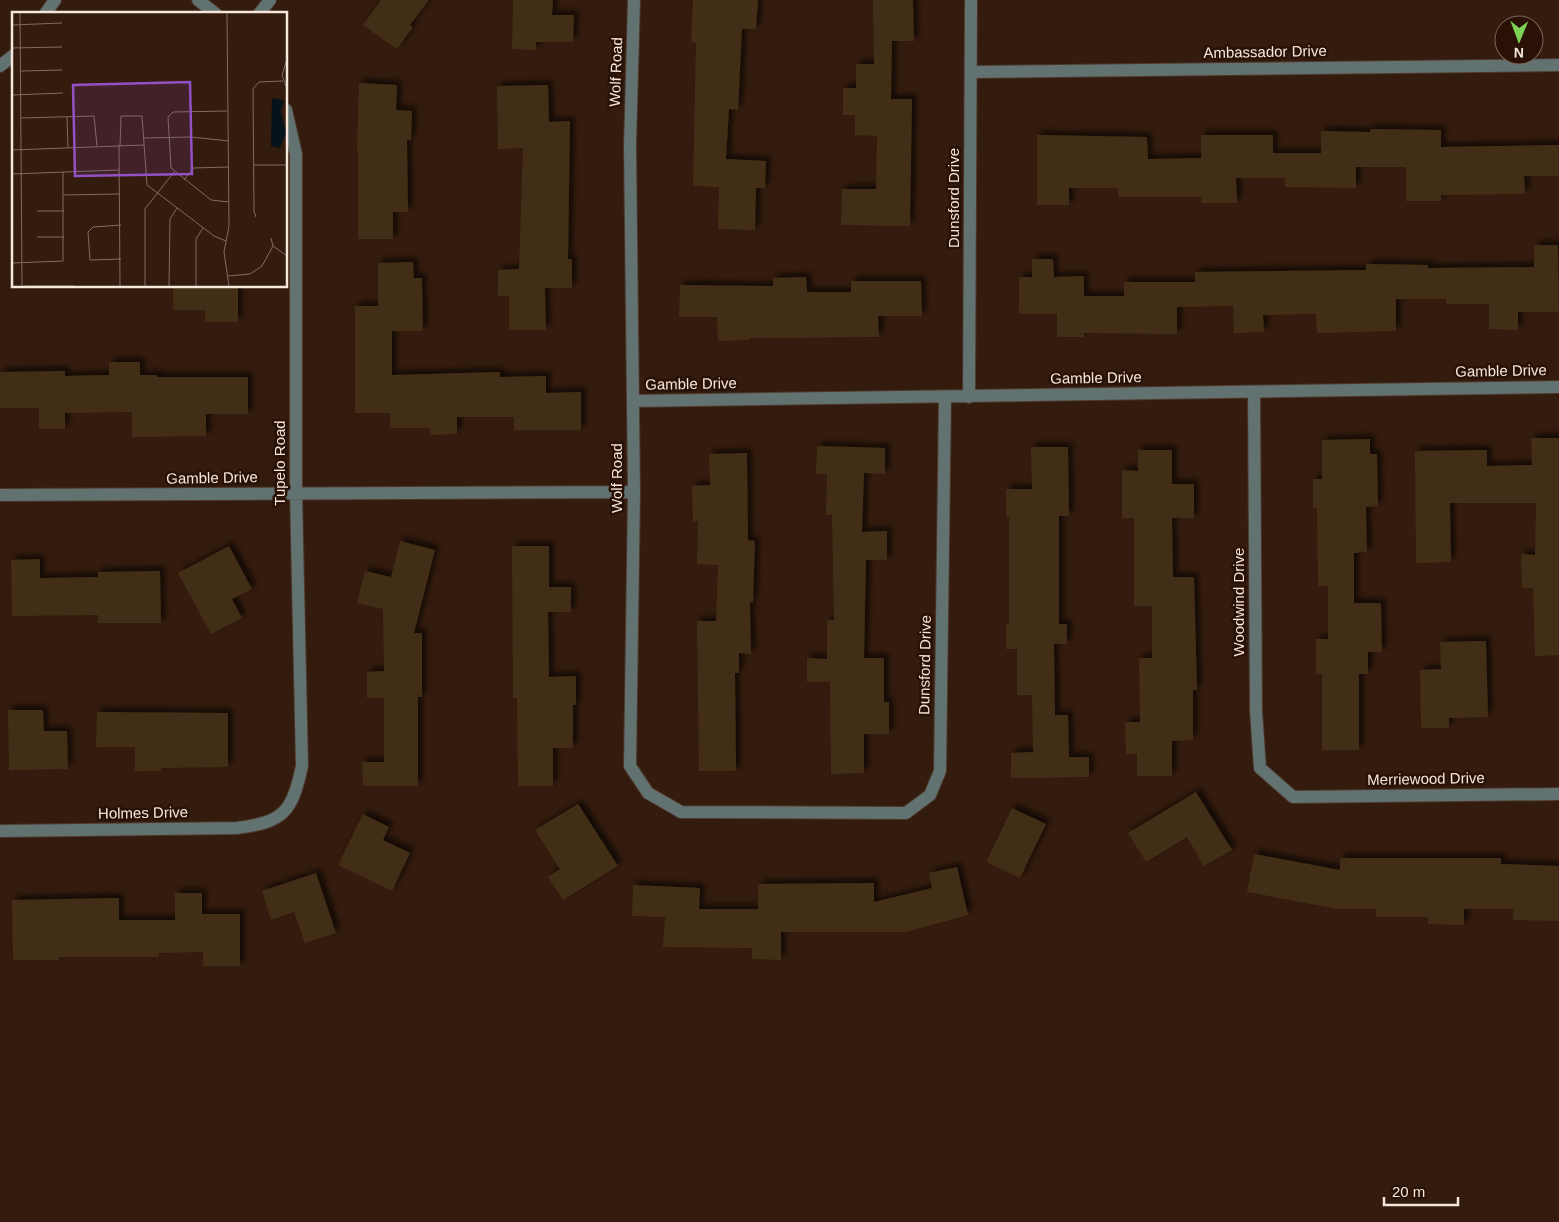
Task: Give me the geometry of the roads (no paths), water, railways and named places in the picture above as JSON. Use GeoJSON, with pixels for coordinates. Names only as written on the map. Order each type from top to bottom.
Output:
{"type":"FeatureCollection","features":[{"type":"Feature","properties":{"kind":"street"},"geometry":{"type":"LineString","coordinates":[[46,12],[55,0]]}},
{"type":"Feature","properties":{"kind":"street"},"geometry":{"type":"LineString","coordinates":[[198,0],[213,12]]}},
{"type":"Feature","properties":{"kind":"street"},"geometry":{"type":"LineString","coordinates":[[261,12],[270,0]]}},
{"type":"Feature","properties":{"kind":"street","name":"Wolf Road"},"geometry":{"type":"LineString","coordinates":[[634,0],[630,210],[634,492],[630,766],[648,794],[681,812],[799,813]]}},
{"type":"Feature","properties":{"kind":"street","name":"Dunsford Drive"},"geometry":{"type":"LineString","coordinates":[[969,397],[971,0]]}},
{"type":"Feature","properties":{"kind":"street"},"geometry":{"type":"LineString","coordinates":[[0,66],[12,57]]}},
{"type":"Feature","properties":{"kind":"street","name":"Ambassador Drive"},"geometry":{"type":"LineString","coordinates":[[971,72],[1559,65]]}},
{"type":"Feature","properties":{"kind":"street","name":"Tupelo Road"},"geometry":{"type":"LineString","coordinates":[[284,814],[296,793],[302,766],[296,493],[296,154],[288,119]]}},
{"type":"Feature","properties":{"kind":"street","name":"Gamble Drive"},"geometry":{"type":"LineString","coordinates":[[633,401],[1559,387]]}},
{"type":"Feature","properties":{"kind":"street","name":"Woodwind Drive"},"geometry":{"type":"LineString","coordinates":[[1254,392],[1256,711],[1260,768],[1293,797]]}},
{"type":"Feature","properties":{"kind":"street","name":"Dunsford Drive"},"geometry":{"type":"LineString","coordinates":[[799,813],[906,813],[930,795],[940,771],[945,397]]}},
{"type":"Feature","properties":{"kind":"street","name":"Gamble Drive"},"geometry":{"type":"LineString","coordinates":[[0,496],[634,492]]}},
{"type":"Feature","properties":{"kind":"street","name":"Merriewood Drive"},"geometry":{"type":"LineString","coordinates":[[1293,797],[1559,794]]}},
{"type":"Feature","properties":{"kind":"street","name":"Holmes Drive"},"geometry":{"type":"LineString","coordinates":[[0,832],[237,828],[262,825],[284,814]]}}]}
